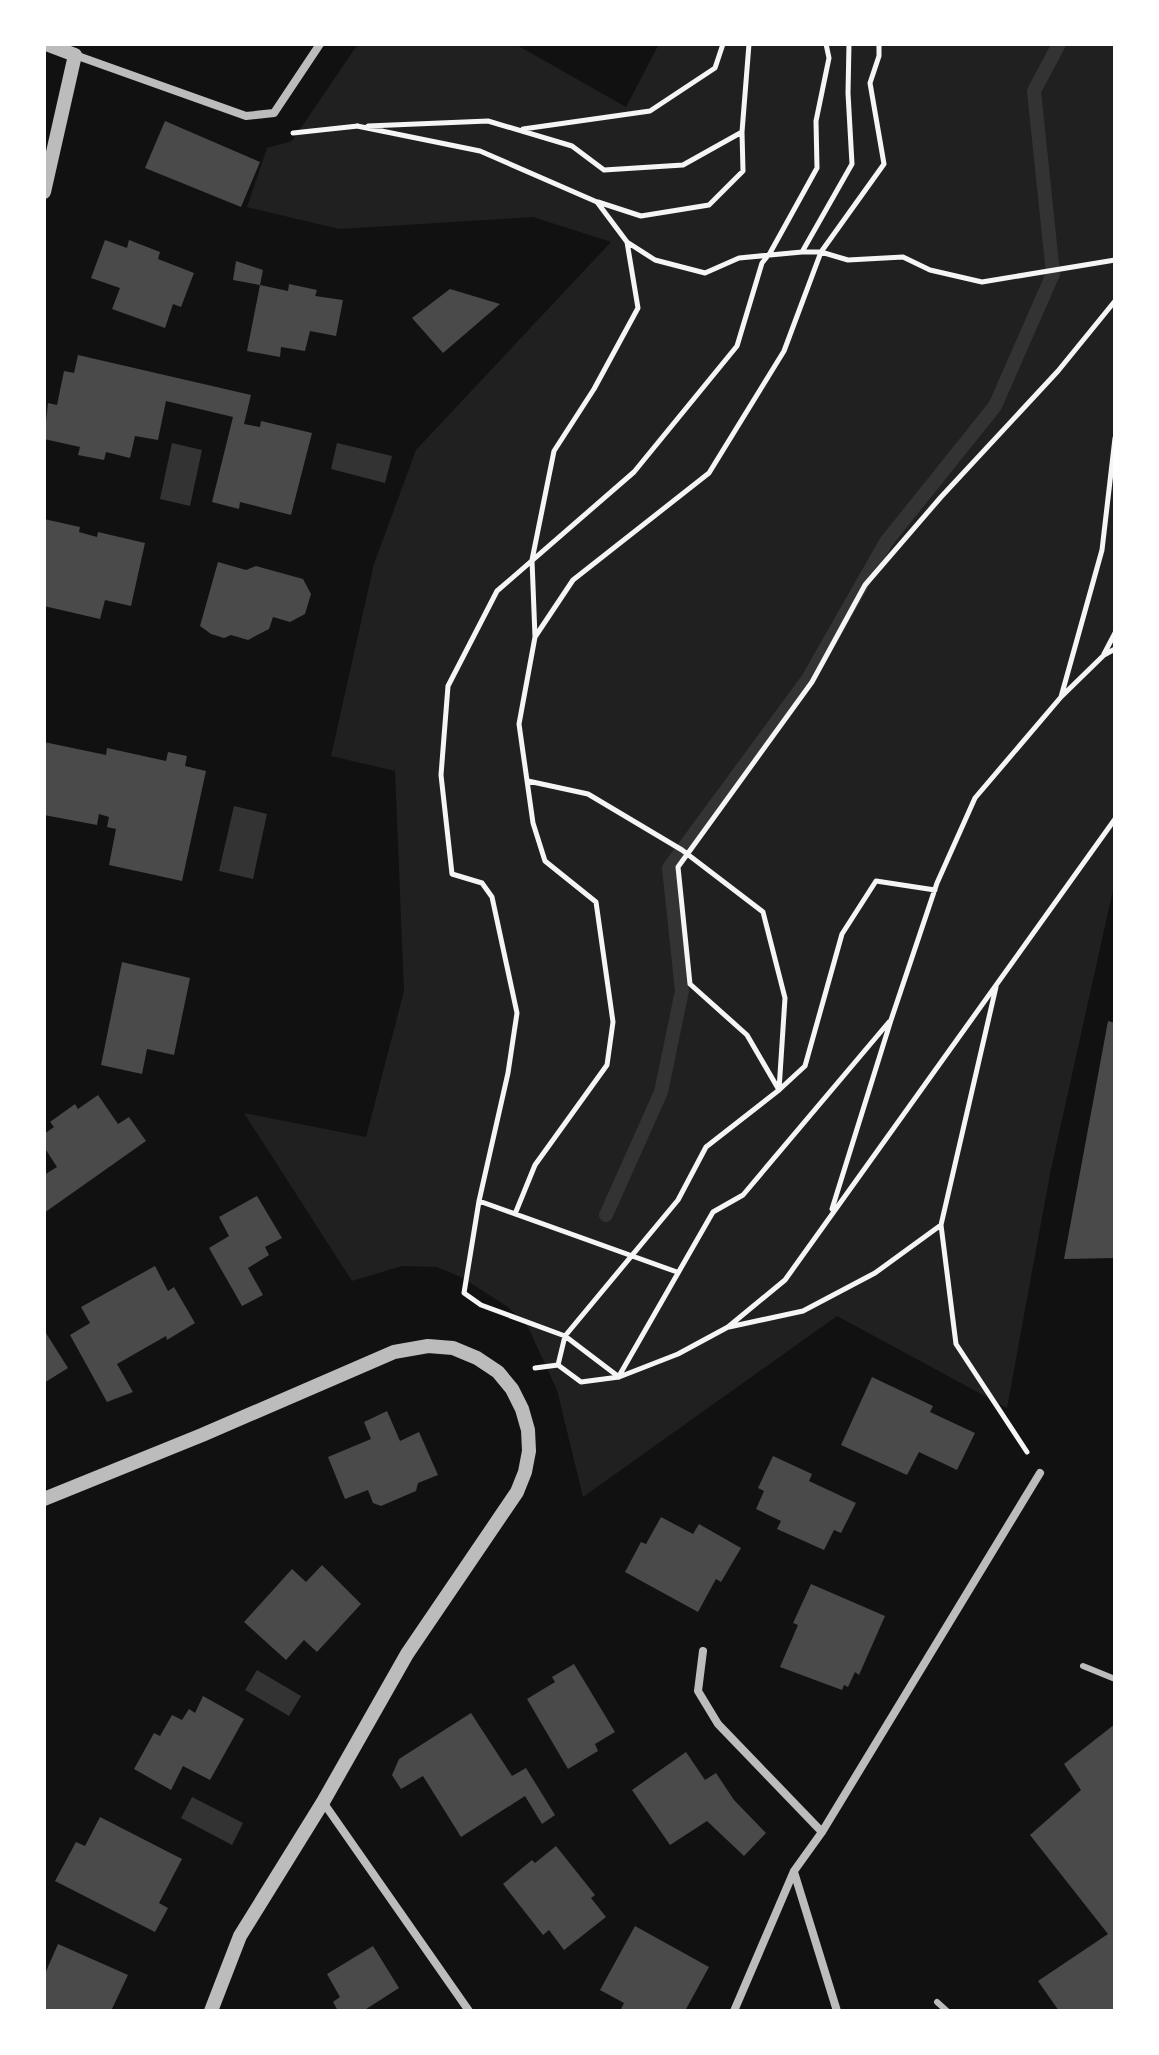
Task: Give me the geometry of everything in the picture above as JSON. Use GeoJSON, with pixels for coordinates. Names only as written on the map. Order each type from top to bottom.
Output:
{"type":"FeatureCollection","features":[{"type":"Feature","properties":{"kind":"street"},"geometry":{"type":"LineString","coordinates":[[46,44],[246,116],[274,113],[320,44]]}},
{"type":"Feature","properties":{"kind":"street"},"geometry":{"type":"LineString","coordinates":[[44,192],[47,165],[75,55]]}},
{"type":"Feature","properties":{"kind":"street"},"geometry":{"type":"LineString","coordinates":[[44,1499],[394,1352],[428,1346],[453,1348],[477,1358],[498,1372],[512,1389],[522,1409],[528,1430],[529,1451],[517,1492],[407,1654],[323,1802],[240,1936],[211,2011]]}},
{"type":"Feature","properties":{"kind":"street"},"geometry":{"type":"LineString","coordinates":[[734,2011],[794,1871],[822,1832],[1040,1473]]}},
{"type":"Feature","properties":{"kind":"street"},"geometry":{"type":"LineString","coordinates":[[703,1651],[698,1691],[718,1724],[822,1832]]}},
{"type":"Feature","properties":{"kind":"street"},"geometry":{"type":"LineString","coordinates":[[323,1802],[469,2011]]}},
{"type":"Feature","properties":{"kind":"street"},"geometry":{"type":"LineString","coordinates":[[794,1871],[837,2011]]}},
{"type":"Feature","properties":{"kind":"lane"},"geometry":{"type":"LineString","coordinates":[[1083,1666],[1115,1679]]}},
{"type":"Feature","properties":{"kind":"lane"},"geometry":{"type":"LineString","coordinates":[[937,2002],[947,2011]]}},
{"type":"Feature","properties":{"kind":"path"},"geometry":{"type":"LineString","coordinates":[[518,129],[650,111],[715,68],[723,44]]}},
{"type":"Feature","properties":{"kind":"path"},"geometry":{"type":"LineString","coordinates":[[357,126],[480,151],[597,202],[641,216],[709,205],[743,171],[742,132],[749,44]]}},
{"type":"Feature","properties":{"kind":"path"},"geometry":{"type":"LineString","coordinates":[[619,1377],[565,1336],[481,1305],[464,1293],[517,1013],[492,897],[482,883],[452,874],[441,775],[448,686],[497,591],[634,472],[737,346],[762,263],[817,168],[816,121],[829,58],[826,44]]}},
{"type":"Feature","properties":{"kind":"path"},"geometry":{"type":"LineString","coordinates":[[802,252],[852,164],[849,44]]}},
{"type":"Feature","properties":{"kind":"path"},"geometry":{"type":"LineString","coordinates":[[535,637],[573,580],[709,473],[784,351],[821,252],[884,164],[870,83],[879,56],[879,44]]}},
{"type":"Feature","properties":{"kind":"path"},"geometry":{"type":"LineString","coordinates":[[274,113],[294,134],[357,126],[488,121],[572,146],[604,170],[683,165],[742,132]]}},
{"type":"Feature","properties":{"kind":"path"},"geometry":{"type":"LineString","coordinates":[[597,202],[627,242],[655,260],[705,273],[739,258],[770,253],[821,252],[848,260],[903,257],[930,270],[982,282],[1115,260]]}},
{"type":"Feature","properties":{"kind":"path"},"geometry":{"type":"LineString","coordinates":[[515,1214],[535,1165],[607,1065],[613,1022],[596,902],[545,861],[533,823],[519,724],[535,637],[532,560],[554,451],[594,389],[638,308],[627,242]]}},
{"type":"Feature","properties":{"kind":"path"},"geometry":{"type":"LineString","coordinates":[[779,1090],[747,1035],[690,984],[678,867],[812,682],[865,585],[941,497],[1058,371],[1115,301]]}},
{"type":"Feature","properties":{"kind":"path"},"geometry":{"type":"LineString","coordinates":[[1061,697],[1102,550],[1115,438]]}},
{"type":"Feature","properties":{"kind":"path"},"geometry":{"type":"LineString","coordinates":[[1104,655],[1115,633]]}},
{"type":"Feature","properties":{"kind":"path"},"geometry":{"type":"LineString","coordinates":[[830,1214],[935,890],[975,798],[1061,697],[1104,655],[1115,649]]}},
{"type":"Feature","properties":{"kind":"path"},"geometry":{"type":"LineString","coordinates":[[528,781],[588,794],[687,854],[763,912],[785,998],[779,1090]]}},
{"type":"Feature","properties":{"kind":"path"},"geometry":{"type":"LineString","coordinates":[[935,890],[876,881],[842,934],[805,1066],[706,1147],[678,1200],[565,1336],[558,1365],[581,1382],[619,1377],[678,1354],[728,1327],[785,1280],[1115,819]]}},
{"type":"Feature","properties":{"kind":"path"},"geometry":{"type":"LineString","coordinates":[[997,981],[941,1225],[956,1344],[1040,1473]]}},
{"type":"Feature","properties":{"kind":"path"},"geometry":{"type":"LineString","coordinates":[[619,1377],[713,1212],[743,1195],[891,1020]]}},
{"type":"Feature","properties":{"kind":"path"},"geometry":{"type":"LineString","coordinates":[[479,1201],[677,1272]]}},
{"type":"Feature","properties":{"kind":"path"},"geometry":{"type":"LineString","coordinates":[[728,1327],[803,1311],[875,1273],[941,1225]]}},
{"type":"Feature","properties":{"kind":"shaded area"},"geometry":{"type":"Polygon","coordinates":[[[358,44],[515,44],[626,107],[659,44],[1115,44],[1115,881],[1050,1174],[1007,1408],[837,1316],[583,1497],[557,1390],[528,1327],[508,1307],[461,1277],[436,1267],[402,1266],[352,1281],[244,1113],[366,1137],[404,991],[395,771],[331,756],[374,564],[416,450],[611,242],[533,217],[339,229],[247,207],[267,148],[292,141],[358,44]]]}},
{"type":"Feature","properties":{"kind":"shaded area"},"geometry":{"type":"Polygon","coordinates":[[[172,443],[202,450],[190,506],[160,499],[172,443]]]}},
{"type":"Feature","properties":{"kind":"shaded area"},"geometry":{"type":"Polygon","coordinates":[[[337,443],[392,456],[385,483],[331,469],[337,443]]]}},
{"type":"Feature","properties":{"kind":"shaded area"},"geometry":{"type":"Polygon","coordinates":[[[234,806],[267,814],[253,879],[219,871],[234,806]]]}},
{"type":"Feature","properties":{"kind":"shaded area"},"geometry":{"type":"Polygon","coordinates":[[[257,1670],[301,1696],[289,1716],[245,1690],[257,1670]]]}},
{"type":"Feature","properties":{"kind":"shaded area"},"geometry":{"type":"Polygon","coordinates":[[[192,1797],[243,1823],[232,1845],[181,1818],[192,1797]]]}},
{"type":"Feature","properties":{"kind":"building"},"geometry":{"type":"Polygon","coordinates":[[[165,121],[260,162],[241,207],[145,168],[165,121]]]}},
{"type":"Feature","properties":{"kind":"building"},"geometry":{"type":"Polygon","coordinates":[[[105,240],[127,248],[129,240],[160,252],[158,259],[194,273],[181,307],[173,304],[165,328],[112,309],[120,288],[91,278],[105,240]]]}},
{"type":"Feature","properties":{"kind":"building"},"geometry":{"type":"Polygon","coordinates":[[[236,261],[263,270],[260,285],[233,280],[236,261]]]}},
{"type":"Feature","properties":{"kind":"building"},"geometry":{"type":"Polygon","coordinates":[[[289,284],[317,290],[315,296],[343,300],[336,336],[310,331],[305,351],[281,347],[280,357],[247,351],[260,285],[288,291],[289,284]]]}},
{"type":"Feature","properties":{"kind":"building"},"geometry":{"type":"Polygon","coordinates":[[[450,289],[500,304],[443,353],[412,318],[450,289]]]}},
{"type":"Feature","properties":{"kind":"building"},"geometry":{"type":"Polygon","coordinates":[[[78,355],[251,395],[244,424],[260,427],[261,421],[312,433],[291,515],[240,502],[239,509],[212,502],[233,417],[166,401],[158,440],[135,436],[130,458],[106,452],[104,460],[78,455],[80,447],[44,439],[48,403],[57,405],[64,371],[74,373],[78,355]]]}},
{"type":"Feature","properties":{"kind":"building"},"geometry":{"type":"Polygon","coordinates":[[[44,519],[80,527],[79,532],[97,537],[98,532],[145,543],[131,606],[105,600],[100,619],[44,606],[44,519]]]}},
{"type":"Feature","properties":{"kind":"building"},"geometry":{"type":"Polygon","coordinates":[[[218,562],[246,570],[256,566],[303,579],[311,594],[305,614],[290,622],[273,617],[269,629],[248,640],[211,634],[200,626],[218,562]]]}},
{"type":"Feature","properties":{"kind":"building"},"geometry":{"type":"Polygon","coordinates":[[[44,742],[106,755],[107,748],[166,761],[168,752],[187,756],[185,766],[206,771],[182,881],[109,865],[116,829],[107,827],[109,817],[99,814],[97,825],[44,815],[44,742]]]}},
{"type":"Feature","properties":{"kind":"building"},"geometry":{"type":"Polygon","coordinates":[[[122,962],[190,978],[174,1055],[147,1049],[142,1074],[101,1065],[122,962]]]}},
{"type":"Feature","properties":{"kind":"building"},"geometry":{"type":"Polygon","coordinates":[[[1108,1021],[1115,1023],[1115,1258],[1064,1259],[1108,1021]]]}},
{"type":"Feature","properties":{"kind":"building"},"geometry":{"type":"Polygon","coordinates":[[[98,1095],[118,1124],[129,1117],[146,1141],[44,1213],[44,1175],[57,1167],[44,1147],[44,1134],[54,1127],[50,1122],[75,1104],[78,1109],[98,1095]]]}},
{"type":"Feature","properties":{"kind":"building"},"geometry":{"type":"Polygon","coordinates":[[[257,1196],[282,1238],[265,1247],[269,1255],[248,1268],[263,1295],[242,1306],[209,1248],[229,1236],[219,1217],[257,1196]]]}},
{"type":"Feature","properties":{"kind":"building"},"geometry":{"type":"Polygon","coordinates":[[[155,1266],[168,1291],[174,1287],[195,1323],[117,1364],[133,1392],[107,1402],[70,1335],[90,1323],[81,1307],[155,1266]]]}},
{"type":"Feature","properties":{"kind":"building"},"geometry":{"type":"Polygon","coordinates":[[[44,1330],[68,1368],[44,1383],[44,1330]]]}},
{"type":"Feature","properties":{"kind":"building"},"geometry":{"type":"Polygon","coordinates":[[[872,1377],[933,1406],[930,1412],[975,1433],[957,1470],[919,1452],[907,1475],[841,1445],[872,1377]]]}},
{"type":"Feature","properties":{"kind":"building"},"geometry":{"type":"Polygon","coordinates":[[[387,1411],[400,1441],[419,1432],[438,1475],[418,1483],[416,1491],[381,1506],[373,1503],[368,1490],[345,1499],[328,1457],[371,1439],[364,1422],[387,1411]]]}},
{"type":"Feature","properties":{"kind":"building"},"geometry":{"type":"Polygon","coordinates":[[[773,1456],[812,1474],[809,1481],[856,1503],[841,1533],[834,1530],[824,1550],[777,1529],[781,1521],[756,1509],[764,1491],[758,1488],[773,1456]]]}},
{"type":"Feature","properties":{"kind":"building"},"geometry":{"type":"Polygon","coordinates":[[[661,1517],[693,1534],[699,1524],[741,1548],[721,1582],[716,1579],[698,1612],[625,1572],[641,1542],[646,1544],[661,1517]]]}},
{"type":"Feature","properties":{"kind":"building"},"geometry":{"type":"Polygon","coordinates":[[[322,1565],[361,1604],[317,1652],[304,1640],[286,1660],[244,1622],[292,1569],[306,1582],[322,1565]]]}},
{"type":"Feature","properties":{"kind":"building"},"geometry":{"type":"Polygon","coordinates":[[[811,1584],[885,1616],[859,1675],[855,1672],[848,1687],[844,1685],[842,1690],[780,1667],[798,1625],[793,1623],[811,1584]]]}},
{"type":"Feature","properties":{"kind":"building"},"geometry":{"type":"Polygon","coordinates":[[[574,1664],[615,1732],[595,1744],[598,1751],[568,1769],[527,1699],[555,1682],[552,1677],[574,1664]]]}},
{"type":"Feature","properties":{"kind":"building"},"geometry":{"type":"Polygon","coordinates":[[[203,1696],[244,1719],[210,1780],[183,1766],[171,1790],[134,1769],[154,1733],[160,1736],[172,1715],[182,1720],[189,1709],[195,1713],[203,1696]]]}},
{"type":"Feature","properties":{"kind":"building"},"geometry":{"type":"Polygon","coordinates":[[[471,1713],[512,1776],[526,1768],[555,1815],[542,1824],[525,1796],[461,1837],[423,1776],[401,1789],[392,1775],[399,1759],[471,1713]]]}},
{"type":"Feature","properties":{"kind":"building"},"geometry":{"type":"Polygon","coordinates":[[[1115,1724],[1115,2011],[1059,2011],[1038,1981],[1108,1934],[1030,1835],[1081,1790],[1064,1764],[1115,1724]]]}},
{"type":"Feature","properties":{"kind":"building"},"geometry":{"type":"Polygon","coordinates":[[[686,1752],[705,1780],[716,1773],[734,1800],[766,1833],[744,1856],[707,1821],[670,1845],[632,1790],[686,1752]]]}},
{"type":"Feature","properties":{"kind":"building"},"geometry":{"type":"Polygon","coordinates":[[[100,1817],[182,1859],[159,1903],[168,1908],[155,1932],[55,1881],[76,1842],[85,1846],[100,1817]]]}},
{"type":"Feature","properties":{"kind":"building"},"geometry":{"type":"Polygon","coordinates":[[[556,1846],[595,1895],[591,1898],[606,1917],[564,1950],[549,1930],[543,1935],[503,1884],[532,1860],[535,1863],[556,1846]]]}},
{"type":"Feature","properties":{"kind":"building"},"geometry":{"type":"Polygon","coordinates":[[[635,1926],[709,1967],[685,2011],[620,2011],[624,2003],[600,1990],[635,1926]]]}},
{"type":"Feature","properties":{"kind":"building"},"geometry":{"type":"Polygon","coordinates":[[[58,1944],[128,1975],[111,2011],[44,2011],[44,1976],[58,1944]]]}},
{"type":"Feature","properties":{"kind":"building"},"geometry":{"type":"Polygon","coordinates":[[[373,1946],[399,1988],[363,2011],[338,2011],[333,2002],[340,1997],[327,1974],[373,1946]]]}},
{"type":"Feature","properties":{"kind":"waterway"},"geometry":{"type":"LineString","coordinates":[[606,1215],[661,1092],[682,991],[669,868],[808,679],[886,542],[995,406],[1053,274],[1034,91],[1059,44]]}}]}
